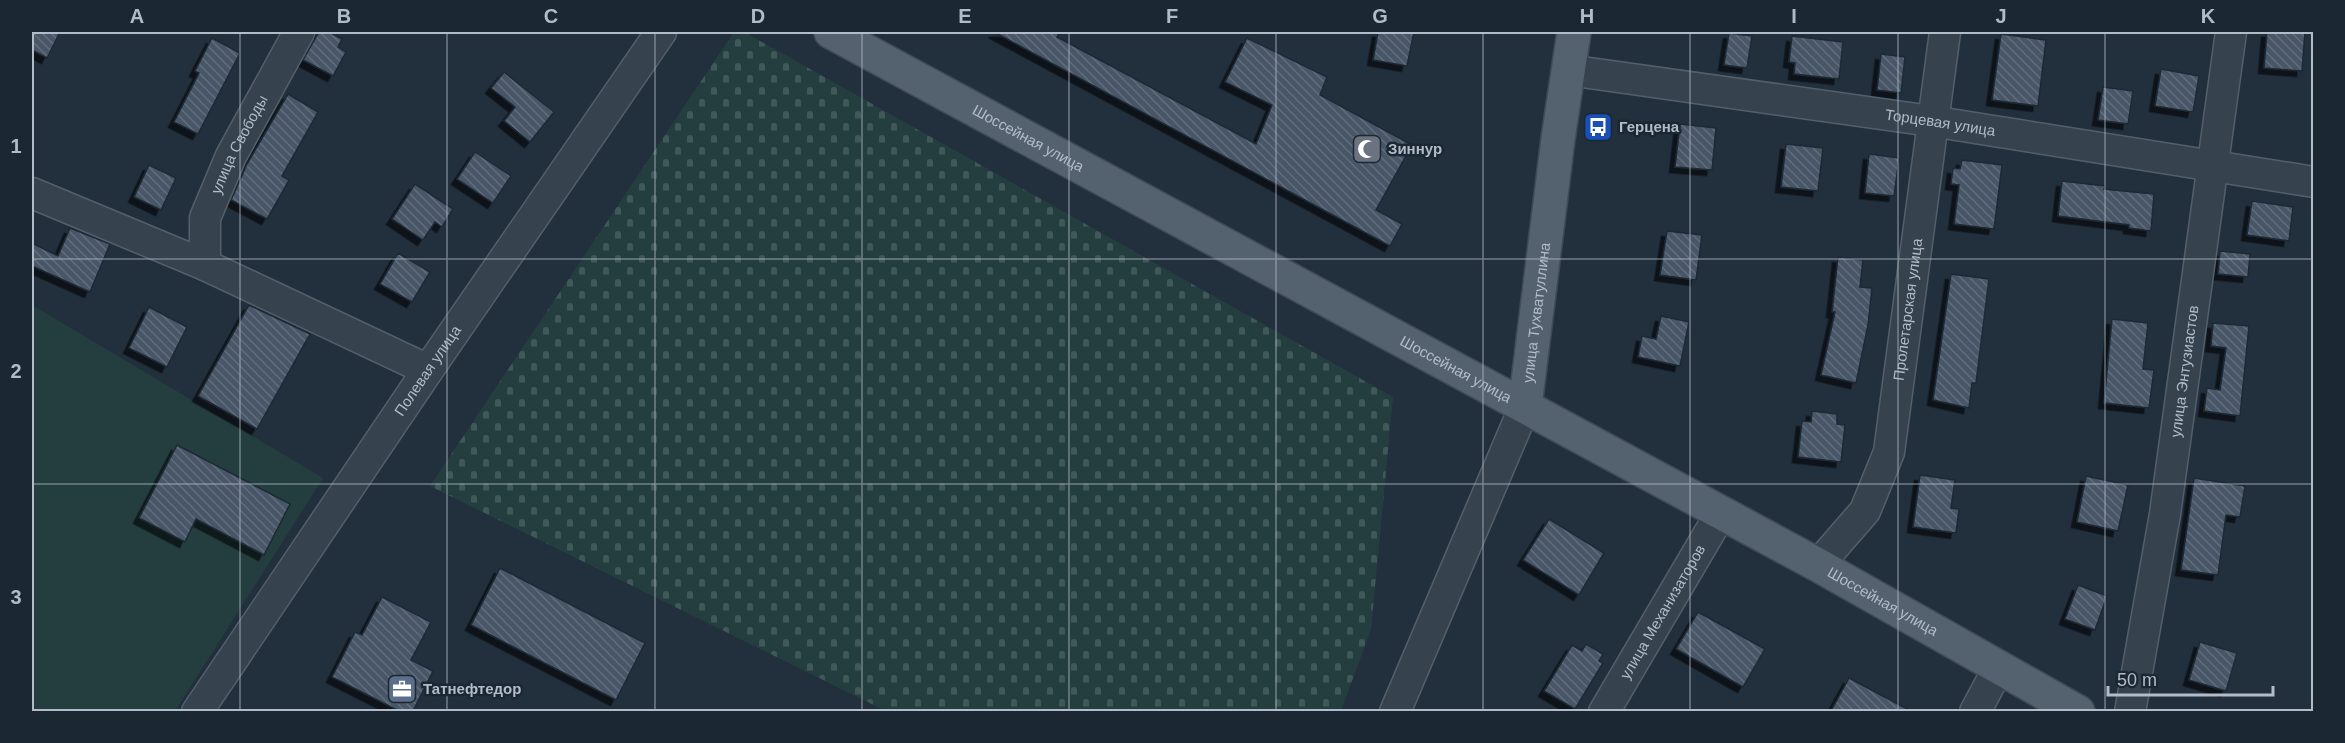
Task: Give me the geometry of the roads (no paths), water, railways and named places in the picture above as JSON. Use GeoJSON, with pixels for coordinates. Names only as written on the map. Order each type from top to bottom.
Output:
{"type":"FeatureCollection","features":[{"type":"Feature","properties":{"kind":"main road","name":"Шоссейная улица"},"geometry":{"type":"LineString","coordinates":[[831,32],[864,39],[1525,406],[1818,565],[2078,711]]}},
{"type":"Feature","properties":{"kind":"main road","name":"улица Тухватуллина"},"geometry":{"type":"LineString","coordinates":[[1525,406],[1558,139],[1574,32]]}},
{"type":"Feature","properties":{"kind":"street","name":"улица Свободы"},"geometry":{"type":"LineString","coordinates":[[205,265],[205,218],[231,156],[299,32]]}},
{"type":"Feature","properties":{"kind":"street","name":"Полевая улица"},"geometry":{"type":"LineString","coordinates":[[197,711],[660,32]]}},
{"type":"Feature","properties":{"kind":"street","name":"Пролетарская улица"},"geometry":{"type":"LineString","coordinates":[[1818,565],[1865,511],[1889,452],[1931,121],[1945,32]]}},
{"type":"Feature","properties":{"kind":"street","name":"улица Энтузиастов"},"geometry":{"type":"LineString","coordinates":[[2130,711],[2164,514],[2231,32]]}},
{"type":"Feature","properties":{"kind":"street","name":"Торцевая улица"},"geometry":{"type":"LineString","coordinates":[[1568,70],[1931,121],[2313,182]]}},
{"type":"Feature","properties":{"kind":"street"},"geometry":{"type":"LineString","coordinates":[[32,193],[205,265],[428,370]]}},
{"type":"Feature","properties":{"kind":"street","name":"улица Тухватуллина"},"geometry":{"type":"LineString","coordinates":[[1395,711],[1525,406]]}},
{"type":"Feature","properties":{"kind":"street","name":"улица Механизаторов"},"geometry":{"type":"LineString","coordinates":[[1604,711],[1721,513]]}},
{"type":"Feature","properties":{"kind":"street"},"geometry":{"type":"LineString","coordinates":[[1975,711],[1999,668]]}},
{"type":"Feature","properties":{"kind":"place","name":"Герцена"},"geometry":{"type":"Point","coordinates":[1598,127]}},
{"type":"Feature","properties":{"kind":"place","name":"Зиннур"},"geometry":{"type":"Point","coordinates":[1367,149]}},
{"type":"Feature","properties":{"kind":"place","name":"Татнефтедор"},"geometry":{"type":"Point","coordinates":[402,689]}}]}
